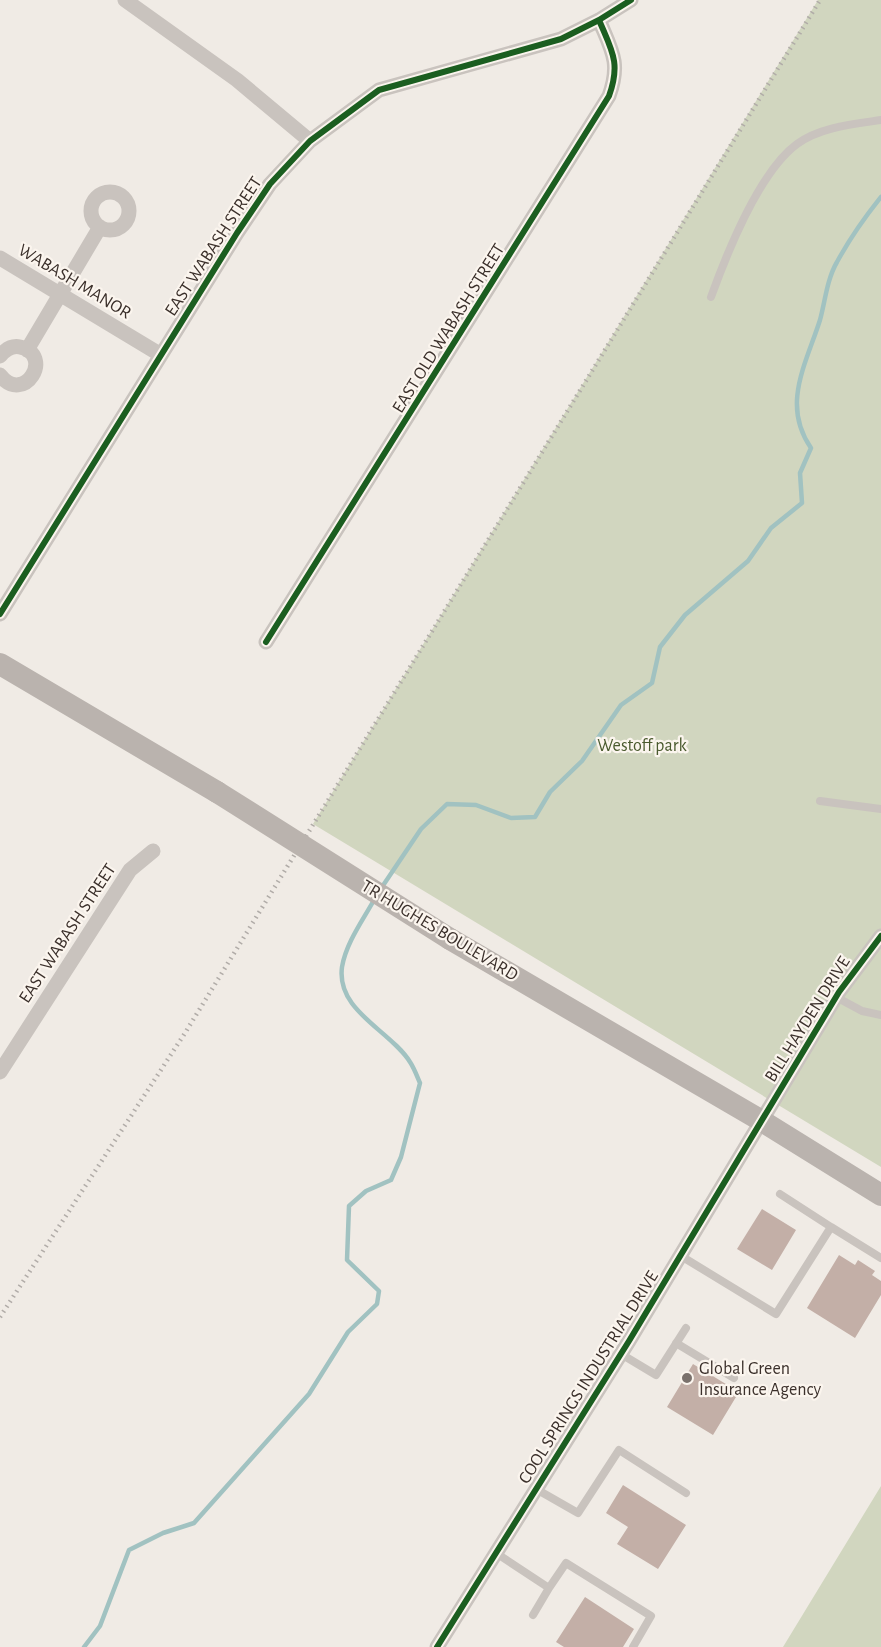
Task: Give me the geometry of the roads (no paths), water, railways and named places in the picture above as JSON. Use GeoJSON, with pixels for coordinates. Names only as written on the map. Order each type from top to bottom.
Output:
{"type":"FeatureCollection","features":[{"type":"Feature","properties":{"kind":"main road","name":"TR HUGHES BOULEVARD"},"geometry":{"type":"LineString","coordinates":[[0,664],[217,792],[450,939],[762,1121],[881,1194]]}},
{"type":"Feature","properties":{"kind":"street"},"geometry":{"type":"LineString","coordinates":[[125,0],[237,80],[310,141]]}},
{"type":"Feature","properties":{"kind":"street","name":"EAST WABASH STREET"},"geometry":{"type":"LineString","coordinates":[[0,614],[270,184],[310,141],[379,90],[561,39],[599,20],[631,0]]}},
{"type":"Feature","properties":{"kind":"street","name":"EAST OLD WABASH STREET"},"geometry":{"type":"LineString","coordinates":[[267,642],[609,96],[616,77],[616,63],[599,20]]}},
{"type":"Feature","properties":{"kind":"street"},"geometry":{"type":"LineString","coordinates":[[27,350],[100,227]]}},
{"type":"Feature","properties":{"kind":"street","name":"WABASH MANOR"},"geometry":{"type":"LineString","coordinates":[[0,258],[161,355]]}},
{"type":"Feature","properties":{"kind":"street"},"geometry":{"type":"LineString","coordinates":[[0,356],[9,348],[27,350],[35,360],[35,372],[31,378],[14,384],[0,375]]}},
{"type":"Feature","properties":{"kind":"street","name":"EAST WABASH STREET"},"geometry":{"type":"LineString","coordinates":[[0,1072],[130,870],[153,851]]}},
{"type":"Feature","properties":{"kind":"street","name":"BILL HAYDEN DRIVE"},"geometry":{"type":"LineString","coordinates":[[762,1121],[836,997],[869,948],[881,936]]}},
{"type":"Feature","properties":{"kind":"street","name":"COOL SPRINGS INDUSTRIAL DRIVE"},"geometry":{"type":"LineString","coordinates":[[437,1647],[621,1354],[762,1121]]}},
{"type":"Feature","properties":{"kind":"lane"},"geometry":{"type":"LineString","coordinates":[[711,297],[729,248],[757,195],[796,145],[819,132],[881,120]]}},
{"type":"Feature","properties":{"kind":"lane"},"geometry":{"type":"LineString","coordinates":[[820,801],[881,809]]}},
{"type":"Feature","properties":{"kind":"lane"},"geometry":{"type":"LineString","coordinates":[[836,997],[862,1011],[881,1015]]}},
{"type":"Feature","properties":{"kind":"lane"},"geometry":{"type":"LineString","coordinates":[[780,1194],[881,1258]]}},
{"type":"Feature","properties":{"kind":"lane"},"geometry":{"type":"LineString","coordinates":[[681,1256],[776,1314],[831,1227]]}},
{"type":"Feature","properties":{"kind":"lane"},"geometry":{"type":"LineString","coordinates":[[621,1354],[656,1375],[686,1328]]}},
{"type":"Feature","properties":{"kind":"lane"},"geometry":{"type":"LineString","coordinates":[[676,1343],[734,1378]]}},
{"type":"Feature","properties":{"kind":"lane"},"geometry":{"type":"LineString","coordinates":[[536,1489],[578,1513],[619,1449],[686,1493]]}},
{"type":"Feature","properties":{"kind":"lane"},"geometry":{"type":"LineString","coordinates":[[496,1553],[549,1588]]}},
{"type":"Feature","properties":{"kind":"lane"},"geometry":{"type":"LineString","coordinates":[[533,1615],[566,1563],[651,1616],[633,1647]]}},
{"type":"Feature","properties":{"kind":"waterway"},"geometry":{"type":"LineString","coordinates":[[382,887],[421,829],[447,804],[476,805],[511,818],[535,817],[550,792],[582,761],[621,705],[652,683],[660,647],[685,615],[748,561],[771,528],[802,503],[800,473],[811,448],[802,432],[798,416],[797,400],[803,368],[820,320],[834,269],[852,237],[881,197]]}},
{"type":"Feature","properties":{"kind":"waterway"},"geometry":{"type":"LineString","coordinates":[[84,1647],[100,1626],[129,1550],[163,1533],[194,1523],[309,1394],[348,1332],[377,1304],[379,1291],[347,1260],[349,1206],[366,1191],[391,1180],[401,1157],[420,1083],[411,1064],[401,1051],[356,1008],[347,996],[342,982],[342,967],[347,949],[374,900]]}},
{"type":"Feature","properties":{"kind":"railway"},"geometry":{"type":"LineString","coordinates":[[0,1317],[185,1033],[820,0]]}},
{"type":"Feature","properties":{"kind":"place","name":"Global Green Insurance Agency"},"geometry":{"type":"Point","coordinates":[687,1378]}},
{"type":"Feature","properties":{"kind":"park label","name":"Westoff park"},"geometry":{"type":"Point","coordinates":[642,745]}}]}
